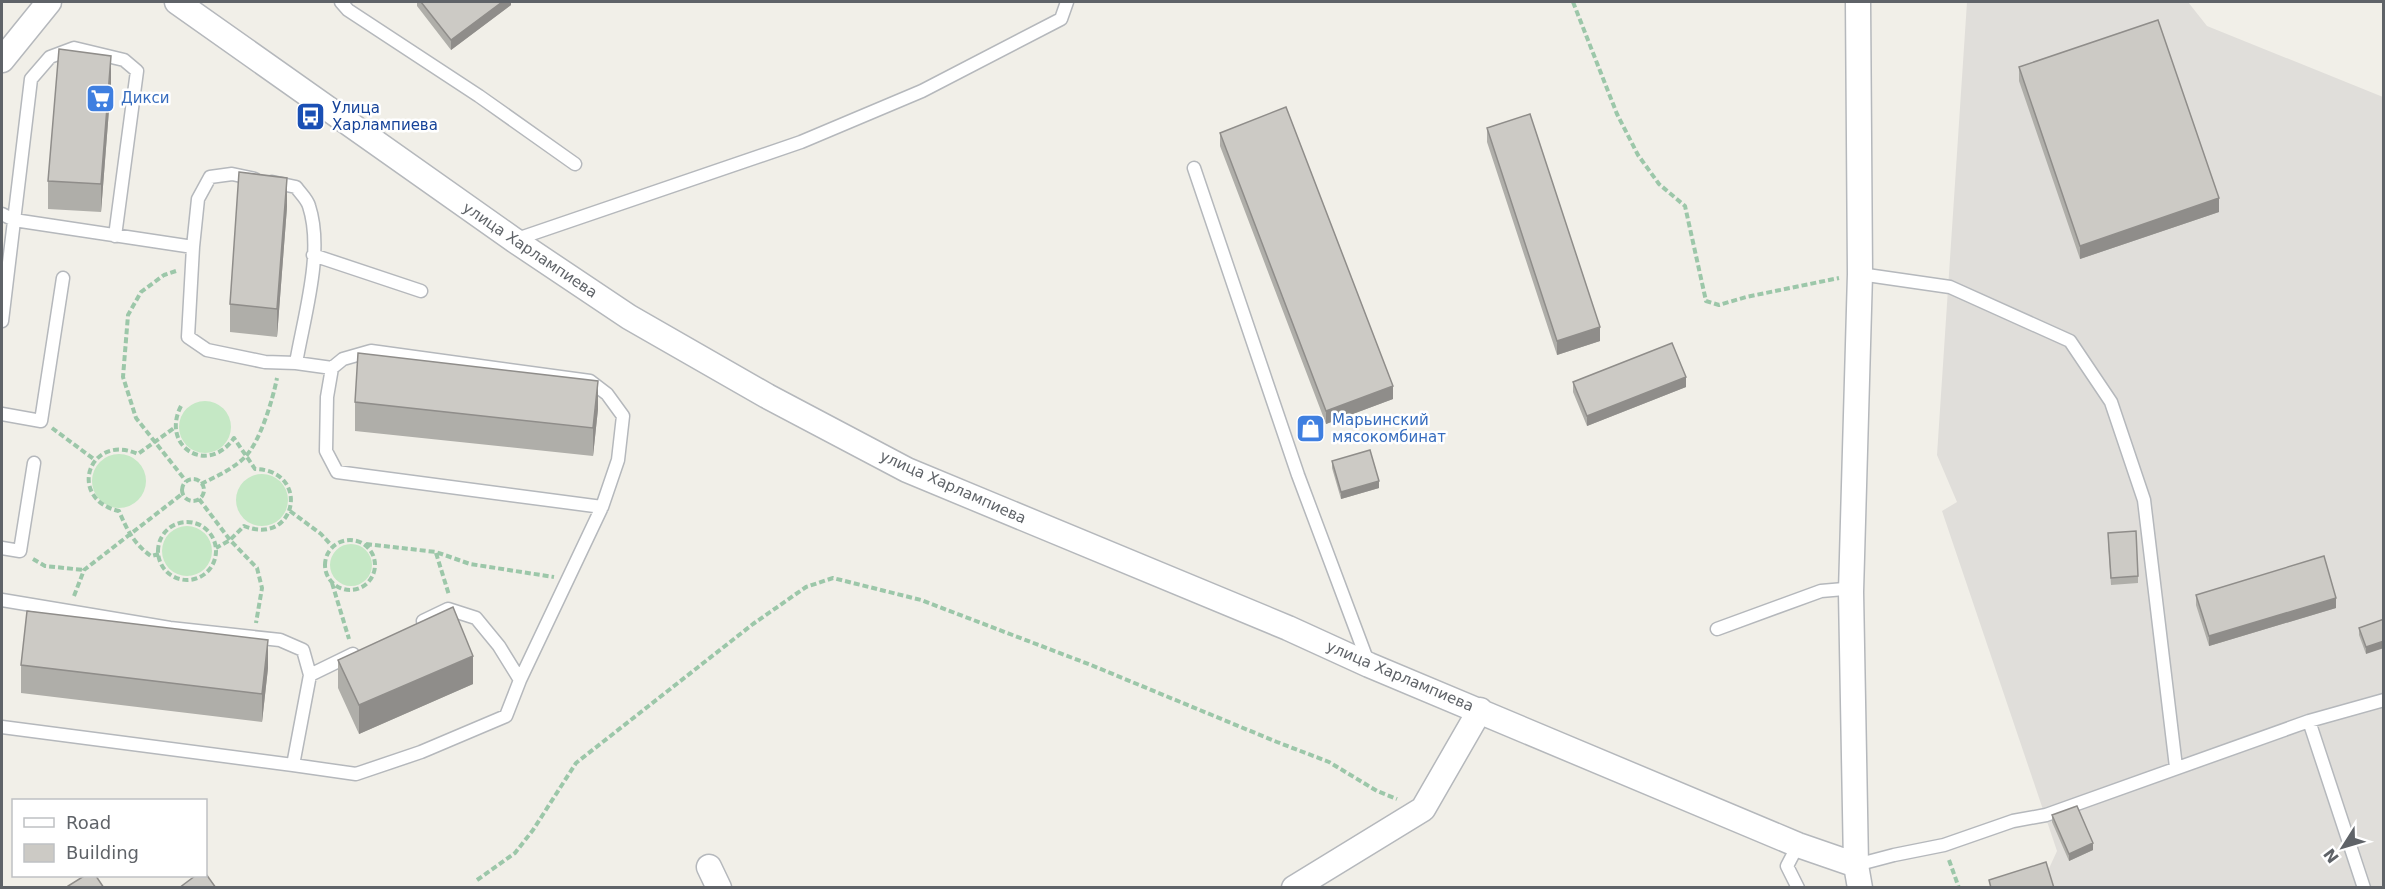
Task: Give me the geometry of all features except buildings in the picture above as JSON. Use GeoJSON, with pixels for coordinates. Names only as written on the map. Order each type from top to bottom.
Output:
{"type":"FeatureCollection","features":[{"type":"Feature","properties":{"kind":"street"},"geometry":{"type":"LineString","coordinates":[[2,60],[49,2]]}},
{"type":"Feature","properties":{"kind":"street","name":"улица Харлампиева"},"geometry":{"type":"LineString","coordinates":[[177,2],[514,240],[629,317],[907,471],[1288,628],[1369,665],[1798,845],[1858,876]]}},
{"type":"Feature","properties":{"kind":"street"},"geometry":{"type":"LineString","coordinates":[[1858,2],[1860,274],[1851,592],[1858,876]]}},
{"type":"Feature","properties":{"kind":"street"},"geometry":{"type":"LineString","coordinates":[[1294,888],[1423,809],[1480,710]]}},
{"type":"Feature","properties":{"kind":"lane"},"geometry":{"type":"LineString","coordinates":[[341,2],[348,10],[479,96],[575,164]]}},
{"type":"Feature","properties":{"kind":"lane"},"geometry":{"type":"LineString","coordinates":[[514,240],[801,142],[922,91],[1061,19],[1067,2]]}},
{"type":"Feature","properties":{"kind":"lane"},"geometry":{"type":"LineString","coordinates":[[2,321],[31,79],[50,57],[74,48],[123,60],[137,71],[116,236]]}},
{"type":"Feature","properties":{"kind":"lane"},"geometry":{"type":"LineString","coordinates":[[1194,168],[1298,475],[1369,665]]}},
{"type":"Feature","properties":{"kind":"lane"},"geometry":{"type":"LineString","coordinates":[[296,363],[315,232],[308,203],[296,187],[231,174],[210,177],[198,199],[191,266],[188,337],[207,350],[265,362],[332,368]]}},
{"type":"Feature","properties":{"kind":"lane"},"geometry":{"type":"LineString","coordinates":[[2,214],[14,220],[193,247]]}},
{"type":"Feature","properties":{"kind":"lane"},"geometry":{"type":"LineString","coordinates":[[313,255],[421,291]]}},
{"type":"Feature","properties":{"kind":"lane"},"geometry":{"type":"LineString","coordinates":[[1860,274],[1950,287],[2070,342],[2111,402],[2144,500],[2176,767]]}},
{"type":"Feature","properties":{"kind":"lane"},"geometry":{"type":"LineString","coordinates":[[2,414],[42,422],[63,278]]}},
{"type":"Feature","properties":{"kind":"lane"},"geometry":{"type":"LineString","coordinates":[[2,727],[356,774],[421,752],[506,716],[520,680],[602,507],[618,460],[622,416],[607,394],[591,381],[371,351],[343,359],[332,368],[327,397],[326,451],[337,472],[602,507]]}},
{"type":"Feature","properties":{"kind":"lane"},"geometry":{"type":"LineString","coordinates":[[2,548],[20,550],[34,463]]}},
{"type":"Feature","properties":{"kind":"lane"},"geometry":{"type":"LineString","coordinates":[[1717,629],[1821,591],[1844,589],[1851,592]]}},
{"type":"Feature","properties":{"kind":"lane"},"geometry":{"type":"LineString","coordinates":[[2,600],[170,628],[280,640],[303,650],[310,675],[293,765]]}},
{"type":"Feature","properties":{"kind":"lane"},"geometry":{"type":"LineString","coordinates":[[408,628],[448,609],[476,618],[499,646],[520,680]]}},
{"type":"Feature","properties":{"kind":"lane"},"geometry":{"type":"LineString","coordinates":[[310,675],[360,651]]}},
{"type":"Feature","properties":{"kind":"lane"},"geometry":{"type":"LineString","coordinates":[[1858,876],[1894,855],[1944,845],[2013,821],[2046,815],[2308,721],[2384,700]]}},
{"type":"Feature","properties":{"kind":"lane"},"geometry":{"type":"LineString","coordinates":[[2308,721],[2364,888]]}},
{"type":"Feature","properties":{"kind":"lane"},"geometry":{"type":"LineString","coordinates":[[1797,888],[1788,866],[1798,845]]}},
{"type":"Feature","properties":{"kind":"path"},"geometry":{"type":"LineString","coordinates":[[1573,2],[1617,114],[1638,155],[1659,184],[1685,206],[1706,301],[1719,305],[1746,297],[1860,274]]}},
{"type":"Feature","properties":{"kind":"path"},"geometry":{"type":"LineString","coordinates":[[186,481],[136,418],[123,377],[128,315],[141,292],[164,275],[191,266]]}},
{"type":"Feature","properties":{"kind":"path"},"geometry":{"type":"LineString","coordinates":[[201,484],[227,471],[247,455],[263,424],[281,362]]}},
{"type":"Feature","properties":{"kind":"path"},"geometry":{"type":"LineString","coordinates":[[181,406],[174,428],[183,446],[200,456],[220,452],[234,438],[255,470],[276,473],[285,480],[290,490],[290,511],[284,520],[275,527],[265,530],[254,530],[244,526],[230,540],[216,548]]}},
{"type":"Feature","properties":{"kind":"path"},"geometry":{"type":"LineString","coordinates":[[42,422],[95,460]]}},
{"type":"Feature","properties":{"kind":"path"},"geometry":{"type":"LineString","coordinates":[[159,554],[151,556],[138,547],[129,535],[119,511],[98,502],[91,493],[88,482],[95,460],[104,452],[115,448],[127,449],[138,454],[174,428]]}},
{"type":"Feature","properties":{"kind":"path"},"geometry":{"type":"LineString","coordinates":[[193,479],[201,484],[203,494],[199,499],[192,501],[186,499],[182,494],[182,487],[186,481],[193,479]]}},
{"type":"Feature","properties":{"kind":"path"},"geometry":{"type":"LineString","coordinates":[[68,611],[84,570],[182,494]]}},
{"type":"Feature","properties":{"kind":"path"},"geometry":{"type":"LineString","coordinates":[[199,499],[230,540],[257,568],[262,588],[253,637]]}},
{"type":"Feature","properties":{"kind":"path"},"geometry":{"type":"LineString","coordinates":[[290,511],[321,534],[332,546]]}},
{"type":"Feature","properties":{"kind":"path"},"geometry":{"type":"LineString","coordinates":[[180,523],[192,523],[204,528],[212,537],[216,548],[209,571],[199,578],[187,580],[175,578],[165,571],[159,561],[162,537],[170,528],[180,523]]}},
{"type":"Feature","properties":{"kind":"path"},"geometry":{"type":"LineString","coordinates":[[360,651],[341,618],[332,582],[325,569],[325,557],[332,546],[342,540],[355,539],[366,544],[436,552],[470,564],[550,576],[566,583]]}},
{"type":"Feature","properties":{"kind":"path"},"geometry":{"type":"LineString","coordinates":[[332,582],[340,588],[352,590],[364,587],[372,578],[376,566],[374,554],[366,544]]}},
{"type":"Feature","properties":{"kind":"path"},"geometry":{"type":"LineString","coordinates":[[20,550],[45,566],[84,570]]}},
{"type":"Feature","properties":{"kind":"path"},"geometry":{"type":"LineString","coordinates":[[436,552],[451,598],[448,609]]}},
{"type":"Feature","properties":{"kind":"path"},"geometry":{"type":"LineString","coordinates":[[477,880],[515,853],[533,830],[576,763],[762,618],[806,587],[833,578],[921,600],[1080,661],[1329,762],[1377,791],[1423,809]]}},
{"type":"Feature","properties":{"kind":"path"},"geometry":{"type":"LineString","coordinates":[[1944,845],[1959,888]]}},
{"type":"Feature","properties":{"kind":"shaded area"},"geometry":{"type":"Polygon","coordinates":[[[1967,2],[2188,2],[2207,26],[2383,97],[2383,887],[2006,887],[2046,875],[2057,851],[1942,511],[1957,502],[1937,455],[1967,2]]]}},
{"type":"Feature","properties":{"kind":"green space"},"geometry":{"type":"Polygon","coordinates":[[[205,401],[215,403],[223,409],[229,417],[231,427],[229,437],[223,445],[215,451],[205,453],[195,451],[187,445],[181,437],[179,427],[181,417],[187,409],[195,403],[205,401]]]}},
{"type":"Feature","properties":{"kind":"green space"},"geometry":{"type":"Polygon","coordinates":[[[119,454],[129,456],[138,462],[144,471],[146,481],[144,491],[138,500],[129,506],[119,508],[109,506],[100,500],[94,491],[92,481],[94,471],[100,462],[109,456],[119,454]]]}},
{"type":"Feature","properties":{"kind":"green space"},"geometry":{"type":"Polygon","coordinates":[[[262,474],[276,478],[284,486],[288,500],[284,514],[276,522],[262,526],[248,522],[240,514],[236,500],[240,486],[248,478],[262,474]]]}},
{"type":"Feature","properties":{"kind":"green space"},"geometry":{"type":"Polygon","coordinates":[[[187,526],[205,533],[212,551],[205,569],[187,576],[169,569],[162,551],[169,533],[187,526]]]}},
{"type":"Feature","properties":{"kind":"green space"},"geometry":{"type":"Polygon","coordinates":[[[351,544],[359,545],[366,550],[371,557],[371,573],[366,580],[359,585],[351,586],[343,585],[336,580],[331,573],[330,565],[331,557],[336,550],[343,545],[351,544]]]}},
{"type":"Feature","properties":{"kind":"place","name":"Дикси"},"geometry":{"type":"Point","coordinates":[100,98]}},
{"type":"Feature","properties":{"kind":"place","name":"Улица Харлампиева"},"geometry":{"type":"Point","coordinates":[311,117]}},
{"type":"Feature","properties":{"kind":"place","name":"Марьинский мясокомбинат"},"geometry":{"type":"Point","coordinates":[1311,429]}}]}
